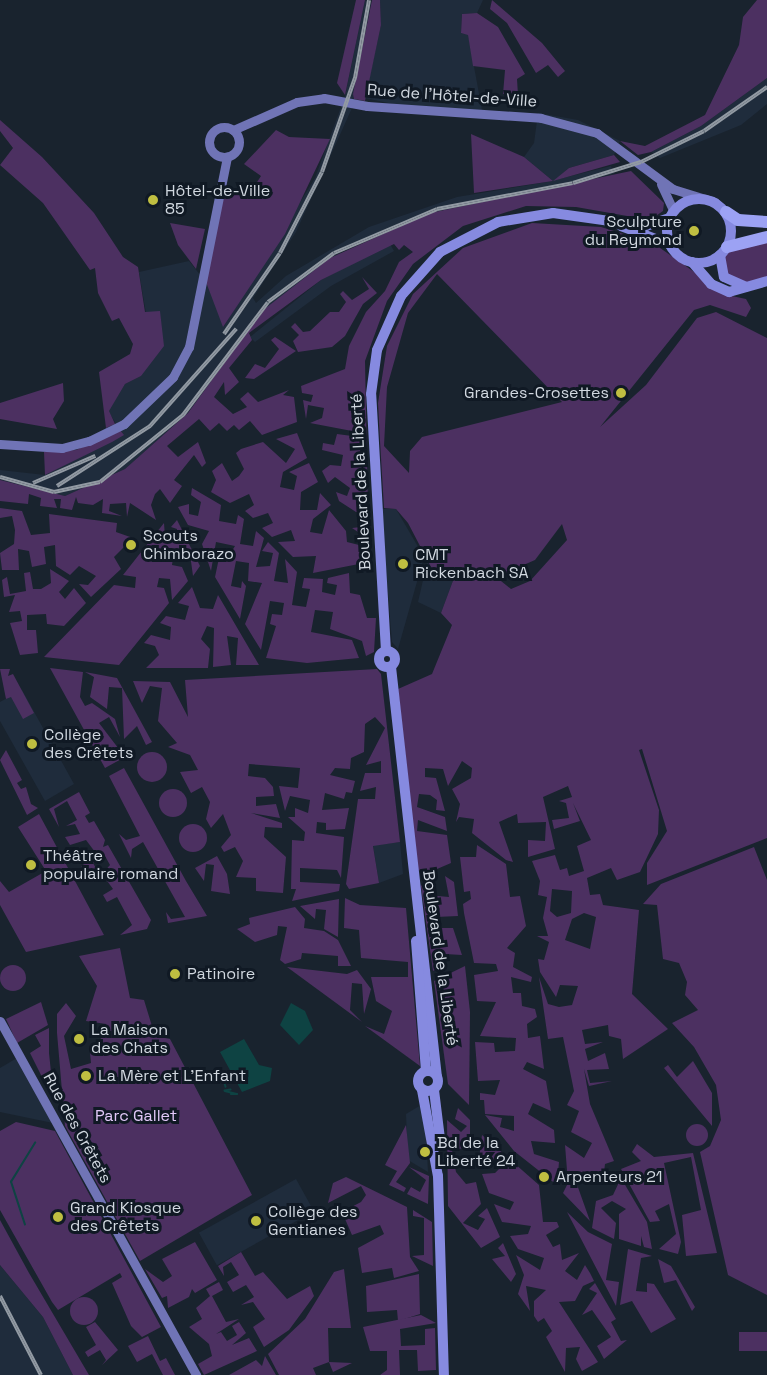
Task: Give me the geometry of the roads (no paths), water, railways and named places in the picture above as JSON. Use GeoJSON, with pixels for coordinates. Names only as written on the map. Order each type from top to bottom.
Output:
{"type":"FeatureCollection","features":[{"type":"Feature","properties":{"kind":"highway"},"geometry":{"type":"LineString","coordinates":[[726,212],[738,219],[767,222]]}},
{"type":"Feature","properties":{"kind":"highway"},"geometry":{"type":"LineString","coordinates":[[724,251],[767,237]]}},
{"type":"Feature","properties":{"kind":"main road","name":"Rue de l'Hôtel-de-Ville"},"geometry":{"type":"LineString","coordinates":[[233,130],[297,102],[324,98],[367,106],[541,118],[597,133],[658,180],[715,202]]}},
{"type":"Feature","properties":{"kind":"main road"},"geometry":{"type":"LineString","coordinates":[[0,444],[62,448],[89,441],[124,424],[173,378],[189,347],[227,157],[239,144],[233,130],[221,128],[210,139],[215,154],[227,157]]}},
{"type":"Feature","properties":{"kind":"main road","name":"Rue de l'Hôtel-de-Ville"},"geometry":{"type":"LineString","coordinates":[[658,180],[671,214]]}},
{"type":"Feature","properties":{"kind":"main road"},"geometry":{"type":"LineString","coordinates":[[749,288],[726,280],[724,251],[731,228],[726,212],[715,202],[691,200],[671,214],[669,244],[721,289],[749,288],[767,281]]}},
{"type":"Feature","properties":{"kind":"main road","name":"Boulevard de la Liberté"},"geometry":{"type":"LineString","coordinates":[[431,1073],[436,1038],[411,880],[388,667],[396,658],[386,651],[371,412],[377,350],[393,309],[429,262],[485,226],[543,214],[650,226],[671,214]]}},
{"type":"Feature","properties":{"kind":"main road","name":"Boulevard de la Liberté"},"geometry":{"type":"LineString","coordinates":[[602,219],[669,244]]}},
{"type":"Feature","properties":{"kind":"main road"},"geometry":{"type":"LineString","coordinates":[[692,262],[724,251]]}},
{"type":"Feature","properties":{"kind":"main road","name":"Rue des Crêtets"},"geometry":{"type":"LineString","coordinates":[[0,1021],[196,1375]]}},
{"type":"Feature","properties":{"kind":"main road"},"geometry":{"type":"LineString","coordinates":[[438,1176],[418,1078],[431,1073],[434,1090],[438,1176],[444,1375]]}},
{"type":"Feature","properties":{"kind":"main road"},"geometry":{"type":"LineString","coordinates":[[422,1090],[434,1090]]}},
{"type":"Feature","properties":{"kind":"waterway"},"geometry":{"type":"LineString","coordinates":[[223,1077],[226,1087]]}},
{"type":"Feature","properties":{"kind":"waterway"},"geometry":{"type":"LineString","coordinates":[[231,1090],[225,1091],[237,1094]]}},
{"type":"Feature","properties":{"kind":"waterway"},"geometry":{"type":"LineString","coordinates":[[231,1094],[237,1094]]}},
{"type":"Feature","properties":{"kind":"waterway"},"geometry":{"type":"LineString","coordinates":[[25,1225],[11,1182],[35,1143]]}},
{"type":"Feature","properties":{"kind":"railway"},"geometry":{"type":"LineString","coordinates":[[224,334],[280,253],[322,172],[355,78],[369,0]]}},
{"type":"Feature","properties":{"kind":"railway"},"geometry":{"type":"LineString","coordinates":[[0,477],[54,492],[100,482],[183,415],[268,302],[334,253],[437,209],[573,183],[641,162],[704,131],[767,87]]}},
{"type":"Feature","properties":{"kind":"railway"},"geometry":{"type":"LineString","coordinates":[[57,486],[150,426],[236,329]]}},
{"type":"Feature","properties":{"kind":"railway"},"geometry":{"type":"LineString","coordinates":[[33,483],[95,456]]}},
{"type":"Feature","properties":{"kind":"railway"},"geometry":{"type":"LineString","coordinates":[[0,1296],[41,1375]]}},
{"type":"Feature","properties":{"kind":"place","name":"Hôtel-de-Ville 85"},"geometry":{"type":"Point","coordinates":[153,200]}},
{"type":"Feature","properties":{"kind":"place","name":"Sculpture du Reymond"},"geometry":{"type":"Point","coordinates":[694,231]}},
{"type":"Feature","properties":{"kind":"place","name":"Grandes-Crosettes"},"geometry":{"type":"Point","coordinates":[621,393]}},
{"type":"Feature","properties":{"kind":"place","name":"Scouts Chimborazo"},"geometry":{"type":"Point","coordinates":[131,545]}},
{"type":"Feature","properties":{"kind":"place","name":"CMT Rickenbach SA"},"geometry":{"type":"Point","coordinates":[403,564]}},
{"type":"Feature","properties":{"kind":"place","name":"Collège des Crêtets"},"geometry":{"type":"Point","coordinates":[32,744]}},
{"type":"Feature","properties":{"kind":"place","name":"Théâtre populaire romand"},"geometry":{"type":"Point","coordinates":[31,865]}},
{"type":"Feature","properties":{"kind":"place","name":"Patinoire"},"geometry":{"type":"Point","coordinates":[175,974]}},
{"type":"Feature","properties":{"kind":"place","name":"La Maison des Chats"},"geometry":{"type":"Point","coordinates":[79,1039]}},
{"type":"Feature","properties":{"kind":"place","name":"La Mère et L'Enfant"},"geometry":{"type":"Point","coordinates":[86,1076]}},
{"type":"Feature","properties":{"kind":"place","name":"Bd de la Liberté 24"},"geometry":{"type":"Point","coordinates":[425,1152]}},
{"type":"Feature","properties":{"kind":"place","name":"Arpenteurs 21"},"geometry":{"type":"Point","coordinates":[544,1177]}},
{"type":"Feature","properties":{"kind":"place","name":"Grand Kiosque des Crêtets"},"geometry":{"type":"Point","coordinates":[58,1217]}},
{"type":"Feature","properties":{"kind":"place","name":"Collège des Gentianes"},"geometry":{"type":"Point","coordinates":[256,1221]}},
{"type":"Feature","properties":{"kind":"park label","name":"Parc Gallet"},"geometry":{"type":"Point","coordinates":[136,1116]}}]}
